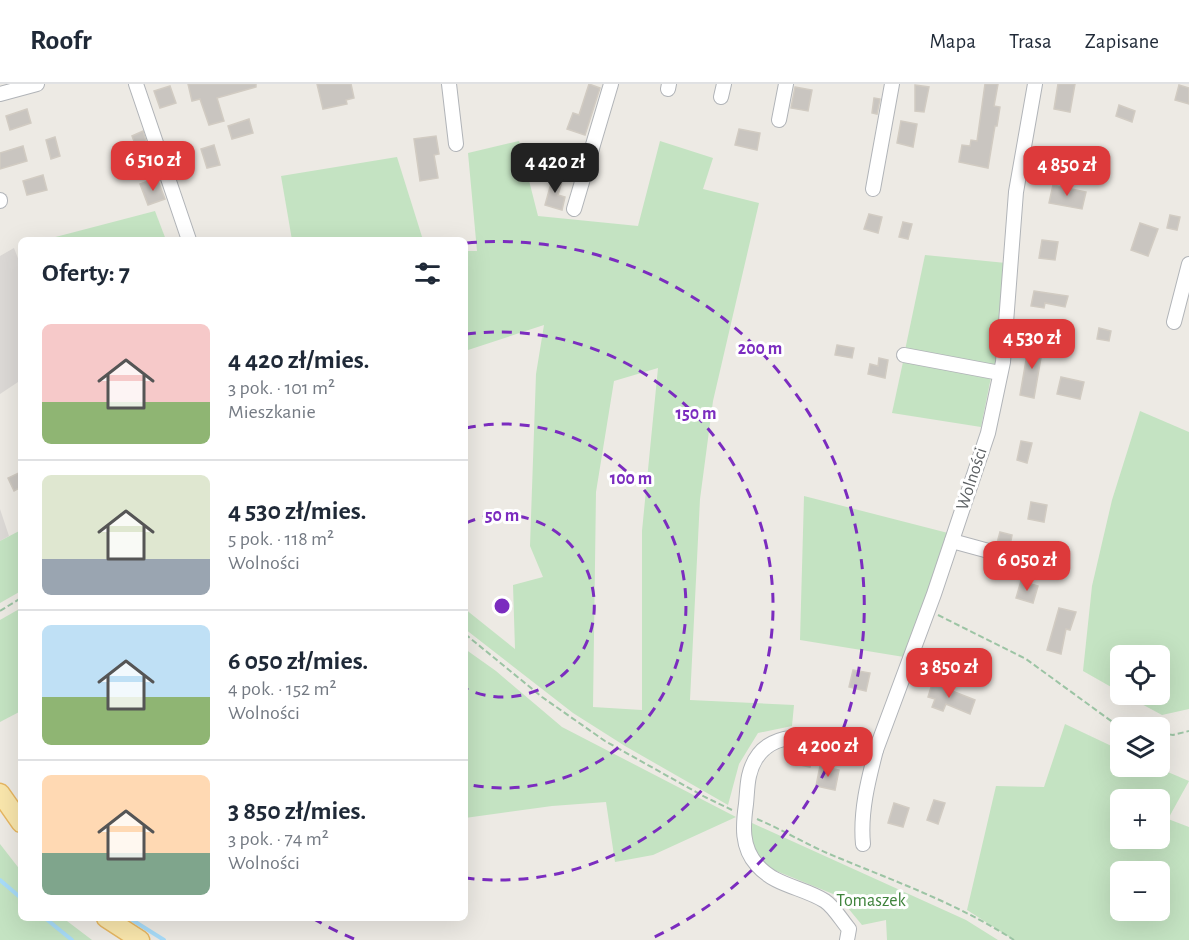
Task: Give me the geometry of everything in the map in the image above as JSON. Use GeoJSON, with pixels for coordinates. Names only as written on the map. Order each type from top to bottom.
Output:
{"type":"FeatureCollection","features":[{"type":"Feature","properties":{"kind":"main road"},"geometry":{"type":"LineString","coordinates":[[10,799],[18,816]]}},
{"type":"Feature","properties":{"kind":"main road"},"geometry":{"type":"LineString","coordinates":[[111,921],[140,940]]}},
{"type":"Feature","properties":{"kind":"street"},"geometry":{"type":"LineString","coordinates":[[0,94],[37,84]]}},
{"type":"Feature","properties":{"kind":"street"},"geometry":{"type":"LineString","coordinates":[[136,84],[188,237]]}},
{"type":"Feature","properties":{"kind":"street"},"geometry":{"type":"LineString","coordinates":[[449,84],[456,144]]}},
{"type":"Feature","properties":{"kind":"street"},"geometry":{"type":"LineString","coordinates":[[574,209],[611,84]]}},
{"type":"Feature","properties":{"kind":"street"},"geometry":{"type":"LineString","coordinates":[[779,120],[786,84]]}},
{"type":"Feature","properties":{"kind":"street"},"geometry":{"type":"LineString","coordinates":[[873,189],[892,84]]}},
{"type":"Feature","properties":{"kind":"street","name":"Wolności"},"geometry":{"type":"LineString","coordinates":[[863,844],[861,827],[864,801],[876,750],[928,610],[987,433],[1003,362],[1016,192],[1035,84]]}},
{"type":"Feature","properties":{"kind":"street"},"geometry":{"type":"LineString","coordinates":[[1174,322],[1189,264]]}},
{"type":"Feature","properties":{"kind":"street"},"geometry":{"type":"LineString","coordinates":[[904,355],[1000,374]]}},
{"type":"Feature","properties":{"kind":"street"},"geometry":{"type":"LineString","coordinates":[[952,541],[1047,567]]}},
{"type":"Feature","properties":{"kind":"street"},"geometry":{"type":"LineString","coordinates":[[847,940],[849,929],[827,902],[772,878],[757,865],[747,850],[745,815],[750,775],[758,758],[774,743],[787,737],[802,736],[876,750]]}},
{"type":"Feature","properties":{"kind":"path"},"geometry":{"type":"LineString","coordinates":[[0,611],[18,600]]}},
{"type":"Feature","properties":{"kind":"path"},"geometry":{"type":"LineString","coordinates":[[928,610],[1026,659],[1110,720]]}},
{"type":"Feature","properties":{"kind":"path"},"geometry":{"type":"LineString","coordinates":[[468,636],[542,696],[605,741],[725,808],[765,823],[824,852],[950,904],[1014,940]]}},
{"type":"Feature","properties":{"kind":"path"},"geometry":{"type":"LineString","coordinates":[[1170,735],[1189,730]]}},
{"type":"Feature","properties":{"kind":"shaded area"},"geometry":{"type":"Polygon","coordinates":[[[14,248],[18,258],[18,382],[0,394],[0,256],[14,248]]]}},
{"type":"Feature","properties":{"kind":"shaded area"},"geometry":{"type":"Polygon","coordinates":[[[0,509],[9,536],[0,541],[0,509]]]}},
{"type":"Feature","properties":{"kind":"green space"},"geometry":{"type":"Polygon","coordinates":[[[519,141],[538,216],[638,226],[660,141],[713,158],[703,189],[759,203],[713,401],[700,499],[690,700],[794,705],[792,726],[758,733],[739,764],[728,805],[625,746],[573,713],[468,631],[468,611],[515,649],[513,585],[543,577],[530,546],[536,374],[544,325],[468,350],[468,251],[477,251],[468,153],[519,141]],[[658,368],[614,381],[596,492],[593,707],[642,710],[642,531],[658,368]]]}},
{"type":"Feature","properties":{"kind":"green space"},"geometry":{"type":"Polygon","coordinates":[[[397,157],[422,237],[291,237],[281,176],[397,157]]]}},
{"type":"Feature","properties":{"kind":"green space"},"geometry":{"type":"Polygon","coordinates":[[[155,211],[165,237],[55,237],[155,211]]]}},
{"type":"Feature","properties":{"kind":"green space"},"geometry":{"type":"Polygon","coordinates":[[[925,255],[1006,263],[996,367],[904,355],[925,255]]]}},
{"type":"Feature","properties":{"kind":"green space"},"geometry":{"type":"Polygon","coordinates":[[[903,362],[991,377],[981,427],[892,413],[903,362]]]}},
{"type":"Feature","properties":{"kind":"green space"},"geometry":{"type":"Polygon","coordinates":[[[1140,411],[1189,432],[1189,709],[1162,715],[1144,705],[1170,705],[1170,645],[1110,645],[1110,686],[1083,671],[1092,586],[1112,500],[1140,411]]]}},
{"type":"Feature","properties":{"kind":"green space"},"geometry":{"type":"Polygon","coordinates":[[[804,496],[948,533],[904,657],[800,640],[804,496]]]}},
{"type":"Feature","properties":{"kind":"green space"},"geometry":{"type":"Polygon","coordinates":[[[18,532],[18,593],[0,603],[0,541],[18,532]]]}},
{"type":"Feature","properties":{"kind":"green space"},"geometry":{"type":"Polygon","coordinates":[[[18,610],[18,713],[0,722],[0,620],[18,610]]]}},
{"type":"Feature","properties":{"kind":"green space"},"geometry":{"type":"Polygon","coordinates":[[[468,651],[496,671],[562,727],[736,817],[653,855],[615,862],[606,802],[552,806],[468,818],[468,651]]]}},
{"type":"Feature","properties":{"kind":"green space"},"geometry":{"type":"Polygon","coordinates":[[[1065,724],[1110,745],[1110,777],[1170,777],[1170,773],[1189,781],[1170,815],[1170,789],[1110,789],[1110,849],[1170,849],[1170,820],[1189,827],[1189,940],[1014,940],[967,910],[996,786],[1044,787],[1065,724]]]}},
{"type":"Feature","properties":{"kind":"green space","name":"Tomaszek"},"geometry":{"type":"Polygon","coordinates":[[[752,823],[966,920],[998,940],[887,940],[886,920],[862,925],[838,896],[764,866],[751,840],[752,823]]]}},
{"type":"Feature","properties":{"kind":"green space"},"geometry":{"type":"Polygon","coordinates":[[[0,844],[18,867],[18,921],[67,921],[92,940],[0,940],[0,844]]]}},
{"type":"Feature","properties":{"kind":"building"},"geometry":{"type":"Polygon","coordinates":[[[188,84],[256,84],[256,87],[217,98],[224,121],[209,125],[200,99],[192,101],[188,84]]]}},
{"type":"Feature","properties":{"kind":"building"},"geometry":{"type":"Polygon","coordinates":[[[317,84],[351,84],[354,98],[346,100],[347,104],[323,109],[317,84]]]}},
{"type":"Feature","properties":{"kind":"building"},"geometry":{"type":"Polygon","coordinates":[[[589,84],[600,88],[585,135],[567,129],[573,113],[579,115],[589,84]]]}},
{"type":"Feature","properties":{"kind":"building"},"geometry":{"type":"Polygon","coordinates":[[[985,84],[998,84],[994,106],[1000,107],[988,168],[959,162],[962,145],[970,146],[971,140],[977,141],[985,84]]]}},
{"type":"Feature","properties":{"kind":"building"},"geometry":{"type":"Polygon","coordinates":[[[1058,84],[1075,84],[1070,112],[1054,109],[1058,84]]]}},
{"type":"Feature","properties":{"kind":"building"},"geometry":{"type":"Polygon","coordinates":[[[915,85],[929,87],[924,112],[915,111],[915,85]]]}},
{"type":"Feature","properties":{"kind":"building"},"geometry":{"type":"Polygon","coordinates":[[[1179,85],[1189,88],[1189,104],[1175,100],[1179,85]]]}},
{"type":"Feature","properties":{"kind":"building"},"geometry":{"type":"Polygon","coordinates":[[[170,86],[176,103],[160,108],[154,91],[170,86]]]}},
{"type":"Feature","properties":{"kind":"building"},"geometry":{"type":"Polygon","coordinates":[[[795,87],[812,90],[808,111],[791,108],[795,87]]]}},
{"type":"Feature","properties":{"kind":"building"},"geometry":{"type":"Polygon","coordinates":[[[874,98],[880,99],[877,114],[872,113],[874,98]]]}},
{"type":"Feature","properties":{"kind":"building"},"geometry":{"type":"Polygon","coordinates":[[[1119,105],[1135,111],[1132,122],[1116,116],[1119,105]]]}},
{"type":"Feature","properties":{"kind":"building"},"geometry":{"type":"Polygon","coordinates":[[[27,109],[31,123],[10,130],[6,116],[27,109]]]}},
{"type":"Feature","properties":{"kind":"building"},"geometry":{"type":"Polygon","coordinates":[[[249,119],[253,133],[232,139],[228,126],[249,119]]]}},
{"type":"Feature","properties":{"kind":"building"},"geometry":{"type":"Polygon","coordinates":[[[901,121],[917,124],[913,147],[897,143],[901,121]]]}},
{"type":"Feature","properties":{"kind":"building"},"geometry":{"type":"Polygon","coordinates":[[[739,129],[760,133],[757,150],[735,145],[739,129]]]}},
{"type":"Feature","properties":{"kind":"building"},"geometry":{"type":"Polygon","coordinates":[[[143,131],[148,148],[138,152],[132,136],[143,131]]]}},
{"type":"Feature","properties":{"kind":"building"},"geometry":{"type":"Polygon","coordinates":[[[436,136],[439,154],[434,155],[438,178],[420,181],[414,139],[436,136]]]}},
{"type":"Feature","properties":{"kind":"building"},"geometry":{"type":"Polygon","coordinates":[[[55,137],[60,156],[51,159],[46,140],[55,137]]]}},
{"type":"Feature","properties":{"kind":"building"},"geometry":{"type":"Polygon","coordinates":[[[214,145],[220,165],[207,168],[201,149],[214,145]]]}},
{"type":"Feature","properties":{"kind":"building"},"geometry":{"type":"Polygon","coordinates":[[[23,146],[27,161],[0,169],[0,153],[23,146]]]}},
{"type":"Feature","properties":{"kind":"building"},"geometry":{"type":"Polygon","coordinates":[[[43,175],[47,190],[27,195],[23,181],[43,175]]]}},
{"type":"Feature","properties":{"kind":"building"},"geometry":{"type":"Polygon","coordinates":[[[553,176],[563,178],[558,195],[565,197],[562,210],[545,205],[553,176]]]}},
{"type":"Feature","properties":{"kind":"building"},"geometry":{"type":"Polygon","coordinates":[[[157,178],[165,199],[148,205],[140,184],[157,178]]]}},
{"type":"Feature","properties":{"kind":"building"},"geometry":{"type":"Polygon","coordinates":[[[1053,185],[1086,192],[1082,209],[1049,203],[1053,185]]]}},
{"type":"Feature","properties":{"kind":"building"},"geometry":{"type":"Polygon","coordinates":[[[869,214],[882,217],[878,233],[864,229],[869,214]]]}},
{"type":"Feature","properties":{"kind":"building"},"geometry":{"type":"Polygon","coordinates":[[[1170,215],[1180,217],[1177,230],[1167,228],[1170,215]]]}},
{"type":"Feature","properties":{"kind":"building"},"geometry":{"type":"Polygon","coordinates":[[[903,222],[912,224],[908,239],[899,237],[903,222]]]}},
{"type":"Feature","properties":{"kind":"building"},"geometry":{"type":"Polygon","coordinates":[[[1140,223],[1158,229],[1148,256],[1131,250],[1140,223]]]}},
{"type":"Feature","properties":{"kind":"building"},"geometry":{"type":"Polygon","coordinates":[[[1042,240],[1058,242],[1055,260],[1039,258],[1042,240]]]}},
{"type":"Feature","properties":{"kind":"building"},"geometry":{"type":"Polygon","coordinates":[[[1034,291],[1068,296],[1065,307],[1045,303],[1044,308],[1031,306],[1034,291]]]}},
{"type":"Feature","properties":{"kind":"building"},"geometry":{"type":"Polygon","coordinates":[[[1099,328],[1111,331],[1109,341],[1097,339],[1099,328]]]}},
{"type":"Feature","properties":{"kind":"building"},"geometry":{"type":"Polygon","coordinates":[[[1029,343],[1043,346],[1034,398],[1020,395],[1029,343]]]}},
{"type":"Feature","properties":{"kind":"building"},"geometry":{"type":"Polygon","coordinates":[[[837,345],[854,348],[852,358],[835,355],[837,345]]]}},
{"type":"Feature","properties":{"kind":"building"},"geometry":{"type":"Polygon","coordinates":[[[879,358],[888,360],[885,378],[868,374],[870,364],[878,366],[879,358]]]}},
{"type":"Feature","properties":{"kind":"building"},"geometry":{"type":"Polygon","coordinates":[[[1061,377],[1084,382],[1080,399],[1057,394],[1061,377]]]}},
{"type":"Feature","properties":{"kind":"building"},"geometry":{"type":"Polygon","coordinates":[[[1021,441],[1032,443],[1027,463],[1017,460],[1021,441]]]}},
{"type":"Feature","properties":{"kind":"building"},"geometry":{"type":"Polygon","coordinates":[[[18,473],[18,489],[14,491],[8,478],[18,473]]]}},
{"type":"Feature","properties":{"kind":"building"},"geometry":{"type":"Polygon","coordinates":[[[1031,502],[1047,505],[1044,522],[1028,519],[1031,502]]]}},
{"type":"Feature","properties":{"kind":"building"},"geometry":{"type":"Polygon","coordinates":[[[1000,532],[1012,535],[1010,546],[997,543],[1000,532]]]}},
{"type":"Feature","properties":{"kind":"building"},"geometry":{"type":"Polygon","coordinates":[[[1021,581],[1038,586],[1033,603],[1016,598],[1021,581]]]}},
{"type":"Feature","properties":{"kind":"building"},"geometry":{"type":"Polygon","coordinates":[[[1059,608],[1076,612],[1070,630],[1066,629],[1061,654],[1047,650],[1059,608]]]}},
{"type":"Feature","properties":{"kind":"building"},"geometry":{"type":"Polygon","coordinates":[[[853,670],[870,673],[866,691],[849,687],[853,670]]]}},
{"type":"Feature","properties":{"kind":"building"},"geometry":{"type":"Polygon","coordinates":[[[933,681],[975,700],[970,714],[946,704],[943,711],[932,707],[935,699],[928,697],[933,681]]]}},
{"type":"Feature","properties":{"kind":"building"},"geometry":{"type":"Polygon","coordinates":[[[797,754],[812,757],[810,767],[795,764],[797,754]]]}},
{"type":"Feature","properties":{"kind":"building"},"geometry":{"type":"Polygon","coordinates":[[[820,766],[839,770],[835,790],[816,786],[820,766]]]}},
{"type":"Feature","properties":{"kind":"building"},"geometry":{"type":"Polygon","coordinates":[[[934,800],[945,803],[938,824],[927,820],[934,800]]]}},
{"type":"Feature","properties":{"kind":"building"},"geometry":{"type":"Polygon","coordinates":[[[894,803],[909,808],[903,827],[888,823],[894,803]]]}},
{"type":"Feature","properties":{"kind":"waterway"},"geometry":{"type":"LineString","coordinates":[[0,880],[18,895]]}},
{"type":"Feature","properties":{"kind":"waterway"},"geometry":{"type":"LineString","coordinates":[[49,921],[72,940]]}},
{"type":"Feature","properties":{"kind":"waterway"},"geometry":{"type":"LineString","coordinates":[[134,921],[164,940]]}}]}
